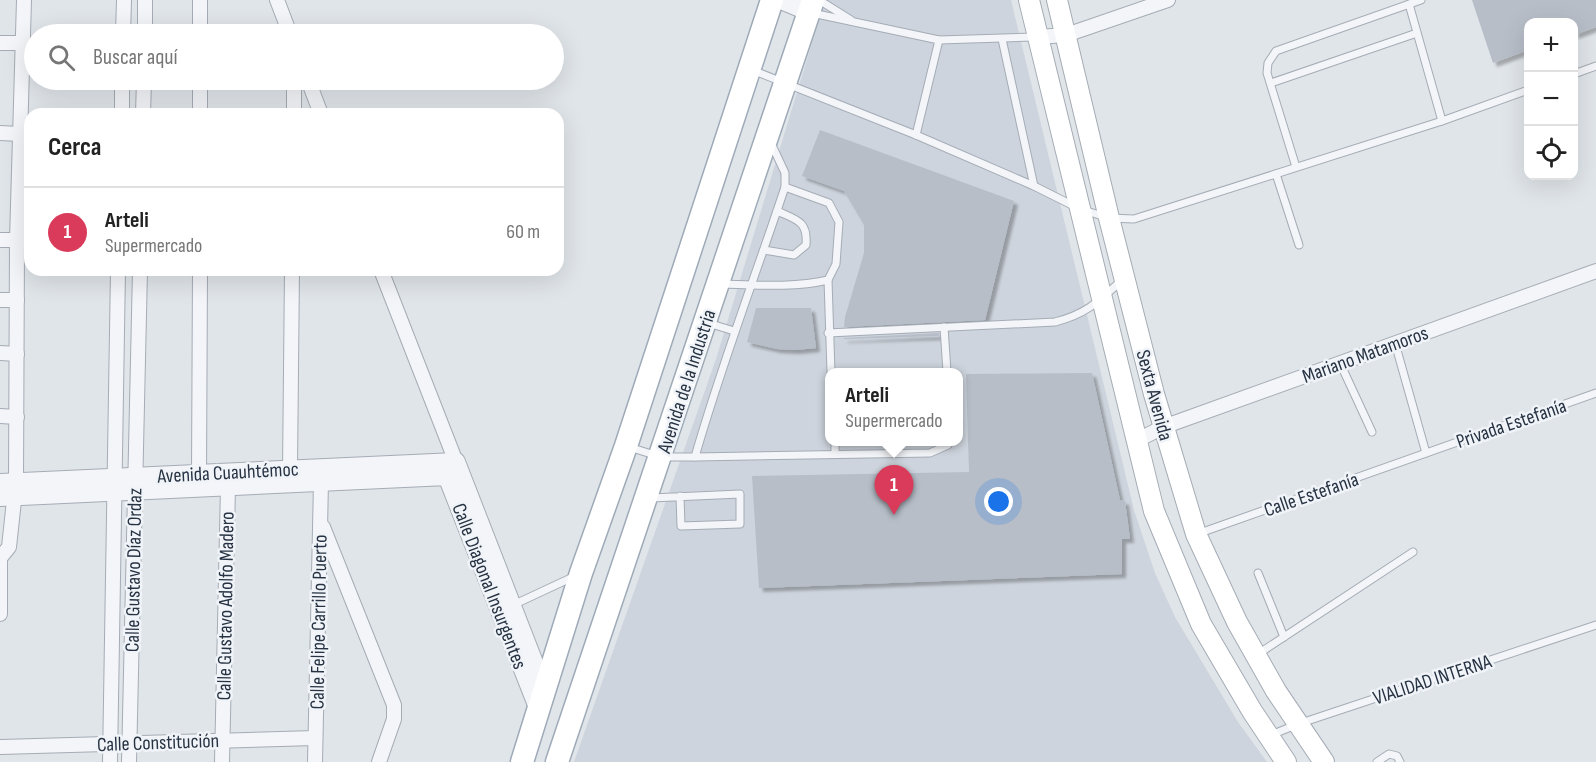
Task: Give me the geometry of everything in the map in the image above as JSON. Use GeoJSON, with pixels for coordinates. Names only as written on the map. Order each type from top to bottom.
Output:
{"type":"FeatureCollection","features":[{"type":"Feature","properties":{"kind":"main road","name":"Avenida de la Industria"},"geometry":{"type":"LineString","coordinates":[[522,762],[581,573],[626,446],[772,0]]}},
{"type":"Feature","properties":{"kind":"main road","name":"Sexta Avenida"},"geometry":{"type":"LineString","coordinates":[[1029,0],[1154,511],[1201,624],[1286,762]]}},
{"type":"Feature","properties":{"kind":"main road","name":"Sexta Avenida"},"geometry":{"type":"LineString","coordinates":[[1057,0],[1109,218],[1163,427],[1196,534],[1238,622],[1276,691],[1324,762]]}},
{"type":"Feature","properties":{"kind":"main road","name":"Avenida de la Industria"},"geometry":{"type":"LineString","coordinates":[[557,762],[661,458],[785,82],[814,4]]}},
{"type":"Feature","properties":{"kind":"street"},"geometry":{"type":"LineString","coordinates":[[0,614],[0,557],[9,548],[8,489],[17,417],[17,300],[23,240],[20,134],[24,0]]}},
{"type":"Feature","properties":{"kind":"street"},"geometry":{"type":"LineString","coordinates":[[123,24],[124,0]]}},
{"type":"Feature","properties":{"kind":"street"},"geometry":{"type":"LineString","coordinates":[[145,0],[145,24]]}},
{"type":"Feature","properties":{"kind":"street"},"geometry":{"type":"LineString","coordinates":[[200,0],[200,24]]}},
{"type":"Feature","properties":{"kind":"street"},"geometry":{"type":"LineString","coordinates":[[277,0],[286,24]]}},
{"type":"Feature","properties":{"kind":"street"},"geometry":{"type":"LineString","coordinates":[[782,0],[814,4]]}},
{"type":"Feature","properties":{"kind":"street"},"geometry":{"type":"LineString","coordinates":[[1038,37],[1066,35],[1168,0]]}},
{"type":"Feature","properties":{"kind":"street"},"geometry":{"type":"LineString","coordinates":[[0,43],[22,43]]}},
{"type":"Feature","properties":{"kind":"street"},"geometry":{"type":"LineString","coordinates":[[122,90],[122,108]]}},
{"type":"Feature","properties":{"kind":"street"},"geometry":{"type":"LineString","coordinates":[[143,108],[144,90]]}},
{"type":"Feature","properties":{"kind":"street"},"geometry":{"type":"LineString","coordinates":[[200,90],[200,108]]}},
{"type":"Feature","properties":{"kind":"street"},"geometry":{"type":"LineString","coordinates":[[294,90],[294,108]]}},
{"type":"Feature","properties":{"kind":"street"},"geometry":{"type":"LineString","coordinates":[[312,90],[319,108]]}},
{"type":"Feature","properties":{"kind":"street"},"geometry":{"type":"LineString","coordinates":[[0,133],[20,134]]}},
{"type":"Feature","properties":{"kind":"street"},"geometry":{"type":"LineString","coordinates":[[0,240],[23,240]]}},
{"type":"Feature","properties":{"kind":"street","name":"Mariano Matamoros"},"geometry":{"type":"LineString","coordinates":[[1136,441],[1163,427],[1596,271]]}},
{"type":"Feature","properties":{"kind":"street","name":"Calle Gustavo Díaz Ordaz"},"geometry":{"type":"LineString","coordinates":[[110,762],[118,276]]}},
{"type":"Feature","properties":{"kind":"street","name":"Calle Gustavo Díaz Ordaz"},"geometry":{"type":"LineString","coordinates":[[129,762],[140,276]]}},
{"type":"Feature","properties":{"kind":"street"},"geometry":{"type":"LineString","coordinates":[[199,474],[200,276]]}},
{"type":"Feature","properties":{"kind":"street","name":"Calle Felipe Carrillo Puerto"},"geometry":{"type":"LineString","coordinates":[[292,276],[306,476],[320,520],[315,762]]}},
{"type":"Feature","properties":{"kind":"street","name":"Calle Diagonal Insurgentes"},"geometry":{"type":"LineString","coordinates":[[383,276],[452,469],[542,701]]}},
{"type":"Feature","properties":{"kind":"street"},"geometry":{"type":"LineString","coordinates":[[0,300],[17,300]]}},
{"type":"Feature","properties":{"kind":"street"},"geometry":{"type":"LineString","coordinates":[[0,353],[17,354]]}},
{"type":"Feature","properties":{"kind":"street"},"geometry":{"type":"LineString","coordinates":[[0,417],[17,417]]}},
{"type":"Feature","properties":{"kind":"street","name":"Avenida Cuauhtémoc"},"geometry":{"type":"LineString","coordinates":[[135,484],[199,474],[306,476],[452,469]]}},
{"type":"Feature","properties":{"kind":"street","name":"Calle Diagonal Insurgentes"},"geometry":{"type":"LineString","coordinates":[[452,469],[513,605],[542,701]]}},
{"type":"Feature","properties":{"kind":"street","name":"Avenida Cuauhtémoc"},"geometry":{"type":"LineString","coordinates":[[8,489],[115,484],[228,486],[306,476]]}},
{"type":"Feature","properties":{"kind":"street","name":"Calle Gustavo Adolfo Madero"},"geometry":{"type":"LineString","coordinates":[[222,762],[228,486]]}},
{"type":"Feature","properties":{"kind":"street"},"geometry":{"type":"LineString","coordinates":[[320,520],[394,705],[394,719],[379,762]]}},
{"type":"Feature","properties":{"kind":"street","name":"Calle Constitución"},"geometry":{"type":"LineString","coordinates":[[0,747],[315,738]]}},
{"type":"Feature","properties":{"kind":"lane"},"geometry":{"type":"LineString","coordinates":[[1296,167],[1268,72],[1268,63],[1276,51],[1421,0]]}},
{"type":"Feature","properties":{"kind":"lane"},"geometry":{"type":"LineString","coordinates":[[814,4],[855,23],[939,40],[1038,37]]}},
{"type":"Feature","properties":{"kind":"lane"},"geometry":{"type":"LineString","coordinates":[[814,4],[855,23]]}},
{"type":"Feature","properties":{"kind":"lane"},"geometry":{"type":"LineString","coordinates":[[1409,4],[1442,121]]}},
{"type":"Feature","properties":{"kind":"lane"},"geometry":{"type":"LineString","coordinates":[[1271,83],[1418,33]]}},
{"type":"Feature","properties":{"kind":"lane"},"geometry":{"type":"LineString","coordinates":[[1002,39],[1034,186]]}},
{"type":"Feature","properties":{"kind":"lane"},"geometry":{"type":"LineString","coordinates":[[916,135],[939,40]]}},
{"type":"Feature","properties":{"kind":"lane"},"geometry":{"type":"LineString","coordinates":[[1578,73],[1596,66]]}},
{"type":"Feature","properties":{"kind":"lane"},"geometry":{"type":"LineString","coordinates":[[750,69],[916,135],[1034,186],[1080,209],[1109,218],[1134,219],[1442,121],[1524,91]]}},
{"type":"Feature","properties":{"kind":"lane"},"geometry":{"type":"LineString","coordinates":[[695,457],[734,331],[753,285],[785,187],[784,173],[768,136]]}},
{"type":"Feature","properties":{"kind":"lane"},"geometry":{"type":"LineString","coordinates":[[1276,174],[1299,245]]}},
{"type":"Feature","properties":{"kind":"lane"},"geometry":{"type":"LineString","coordinates":[[785,187],[829,203],[839,222],[836,264],[828,280],[831,368]]}},
{"type":"Feature","properties":{"kind":"lane"},"geometry":{"type":"LineString","coordinates":[[764,250],[794,255],[806,245],[807,232],[801,222],[777,211]]}},
{"type":"Feature","properties":{"kind":"lane"},"geometry":{"type":"LineString","coordinates":[[828,333],[1055,322],[1077,316],[1102,299],[1125,278]]}},
{"type":"Feature","properties":{"kind":"lane"},"geometry":{"type":"LineString","coordinates":[[719,284],[815,283],[828,280]]}},
{"type":"Feature","properties":{"kind":"lane"},"geometry":{"type":"LineString","coordinates":[[706,322],[734,331]]}},
{"type":"Feature","properties":{"kind":"lane"},"geometry":{"type":"LineString","coordinates":[[944,327],[947,368]]}},
{"type":"Feature","properties":{"kind":"lane"},"geometry":{"type":"LineString","coordinates":[[1395,344],[1425,453]]}},
{"type":"Feature","properties":{"kind":"lane"},"geometry":{"type":"LineString","coordinates":[[1340,363],[1372,432]]}},
{"type":"Feature","properties":{"kind":"lane","name":"Privada Estefanía"},"geometry":{"type":"LineString","coordinates":[[1425,453],[1596,393]]}},
{"type":"Feature","properties":{"kind":"lane"},"geometry":{"type":"LineString","coordinates":[[626,446],[661,458],[930,453],[946,446]]}},
{"type":"Feature","properties":{"kind":"lane"},"geometry":{"type":"LineString","coordinates":[[835,446],[835,453]]}},
{"type":"Feature","properties":{"kind":"lane","name":"Calle Estefanía"},"geometry":{"type":"LineString","coordinates":[[1196,534],[1425,453]]}},
{"type":"Feature","properties":{"kind":"lane"},"geometry":{"type":"LineString","coordinates":[[647,498],[680,496],[740,494],[740,524],[681,526],[680,496]]}},
{"type":"Feature","properties":{"kind":"lane"},"geometry":{"type":"LineString","coordinates":[[1256,655],[1413,552]]}},
{"type":"Feature","properties":{"kind":"lane"},"geometry":{"type":"LineString","coordinates":[[513,605],[581,573]]}},
{"type":"Feature","properties":{"kind":"lane"},"geometry":{"type":"LineString","coordinates":[[1258,573],[1284,637]]}},
{"type":"Feature","properties":{"kind":"lane","name":"VIALIDAD INTERNA"},"geometry":{"type":"LineString","coordinates":[[1269,736],[1596,625]]}},
{"type":"Feature","properties":{"kind":"lane"},"geometry":{"type":"LineString","coordinates":[[1377,762],[1389,754],[1397,756],[1400,762]]}},
{"type":"Feature","properties":{"kind":"shaded area"},"geometry":{"type":"Polygon","coordinates":[[[825,0],[1011,0],[1134,510],[1155,573],[1175,617],[1238,722],[1267,762],[574,762],[716,359],[825,0]]]}},
{"type":"Feature","properties":{"kind":"building"},"geometry":{"type":"Polygon","coordinates":[[[1472,0],[1596,0],[1596,27],[1578,34],[1578,18],[1524,18],[1524,51],[1493,63],[1472,0]]]}},
{"type":"Feature","properties":{"kind":"building"},"geometry":{"type":"Polygon","coordinates":[[[820,130],[1014,201],[985,320],[844,327],[864,253],[864,225],[844,191],[802,176],[820,130]]]}},
{"type":"Feature","properties":{"kind":"building"},"geometry":{"type":"Polygon","coordinates":[[[756,308],[811,308],[816,348],[777,349],[747,342],[756,308]]]}},
{"type":"Feature","properties":{"kind":"building"},"geometry":{"type":"Polygon","coordinates":[[[939,333],[939,336],[844,339],[844,338],[939,333]]]}},
{"type":"Feature","properties":{"kind":"building"},"geometry":{"type":"Polygon","coordinates":[[[1092,373],[1120,500],[1125,501],[1130,539],[1122,539],[1122,574],[759,588],[752,476],[969,472],[966,374],[1092,373]]]}},
{"type":"Feature","properties":{"kind":"place","name":"Arteli"},"geometry":{"type":"Point","coordinates":[894,515]}}]}
